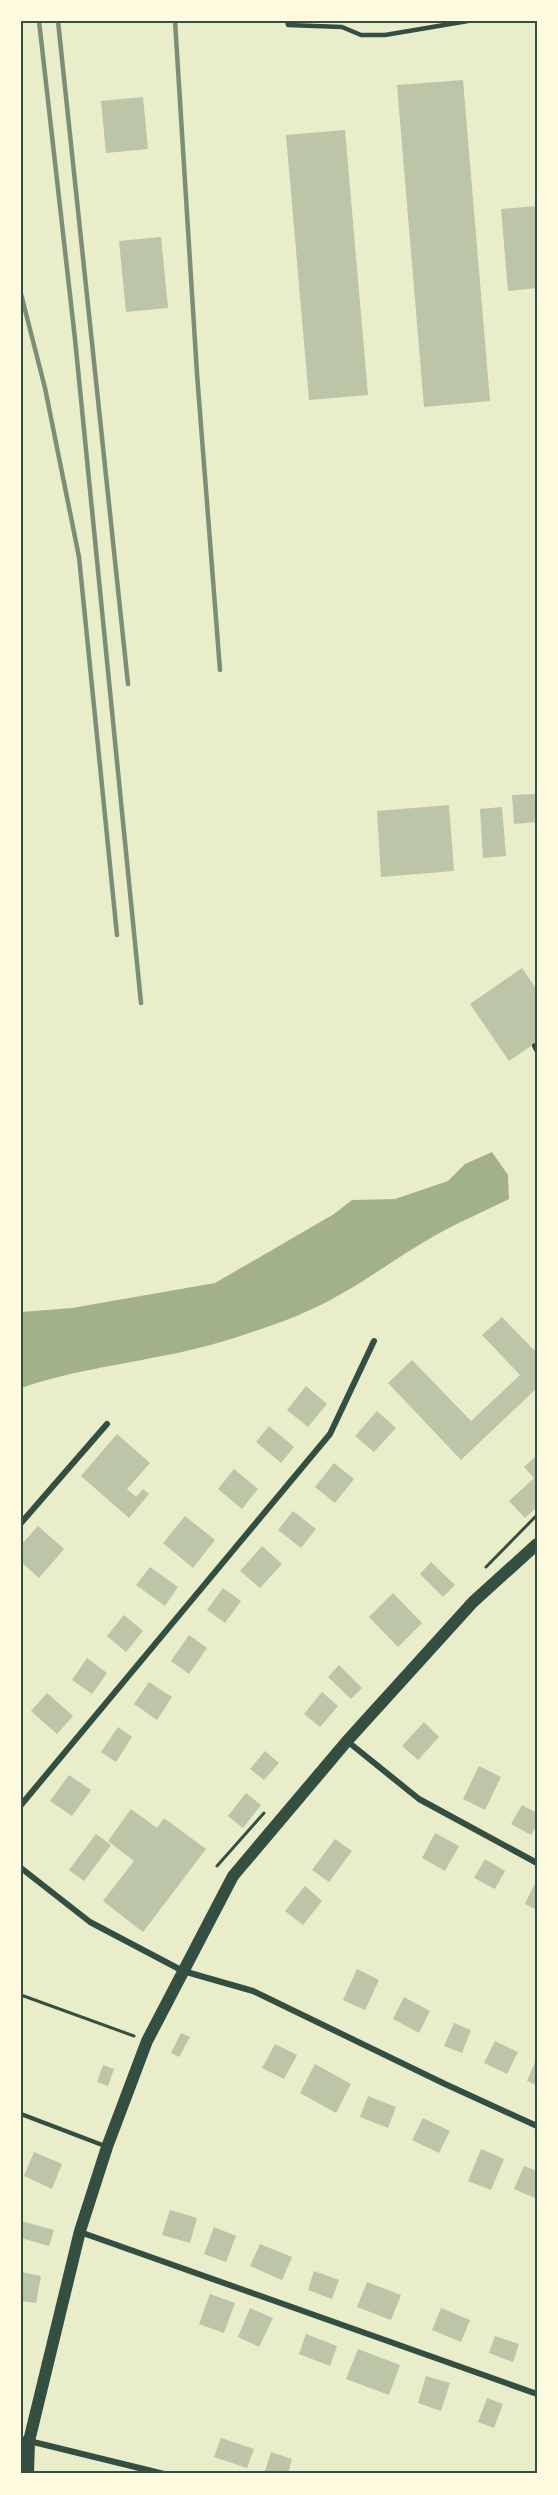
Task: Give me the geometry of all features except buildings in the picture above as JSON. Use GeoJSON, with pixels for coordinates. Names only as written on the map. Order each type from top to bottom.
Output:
{"type":"FeatureCollection","features":[{"type":"Feature","properties":{"kind":"main road"},"geometry":{"type":"LineString","coordinates":[[28,2474],[25,2440],[80,2231],[107,2147],[147,2041],[233,1876],[347,1741],[473,1602],[537,1544]]}},
{"type":"Feature","properties":{"kind":"street"},"geometry":{"type":"LineString","coordinates":[[21,1805],[330,1434],[374,1341]]}},
{"type":"Feature","properties":{"kind":"street"},"geometry":{"type":"LineString","coordinates":[[21,1523],[107,1424]]}},
{"type":"Feature","properties":{"kind":"street"},"geometry":{"type":"LineString","coordinates":[[347,1741],[418,1799],[537,1863]]}},
{"type":"Feature","properties":{"kind":"street"},"geometry":{"type":"LineString","coordinates":[[21,1868],[90,1922],[183,1971],[253,1991],[537,2126]]}},
{"type":"Feature","properties":{"kind":"street"},"geometry":{"type":"LineString","coordinates":[[80,2231],[537,2394]]}},
{"type":"Feature","properties":{"kind":"street"},"geometry":{"type":"LineString","coordinates":[[25,2440],[164,2474]]}},
{"type":"Feature","properties":{"kind":"lane"},"geometry":{"type":"LineString","coordinates":[[287,21],[288,25],[342,27],[361,35],[385,35],[468,21]]}},
{"type":"Feature","properties":{"kind":"lane"},"geometry":{"type":"LineString","coordinates":[[21,2114],[107,2147]]}},
{"type":"Feature","properties":{"kind":"path"},"geometry":{"type":"LineString","coordinates":[[21,1995],[147,2041]]}},
{"type":"Feature","properties":{"kind":"shaded area"},"geometry":{"type":"Polygon","coordinates":[[[492,1152],[508,1175],[509,1199],[436,1235],[327,1302],[272,1325],[208,1346],[74,1373],[21,1388],[21,1312],[72,1308],[215,1283],[334,1214],[352,1200],[395,1199],[448,1181],[465,1164],[492,1152]]]}},
{"type":"Feature","properties":{"kind":"railway"},"geometry":{"type":"LineString","coordinates":[[39,21],[75,339],[141,1003]]}},
{"type":"Feature","properties":{"kind":"railway"},"geometry":{"type":"LineString","coordinates":[[58,21],[128,684]]}},
{"type":"Feature","properties":{"kind":"railway"},"geometry":{"type":"LineString","coordinates":[[175,21],[197,374],[220,670]]}},
{"type":"Feature","properties":{"kind":"railway"},"geometry":{"type":"LineString","coordinates":[[21,294],[45,388],[79,557],[117,935]]}}]}
